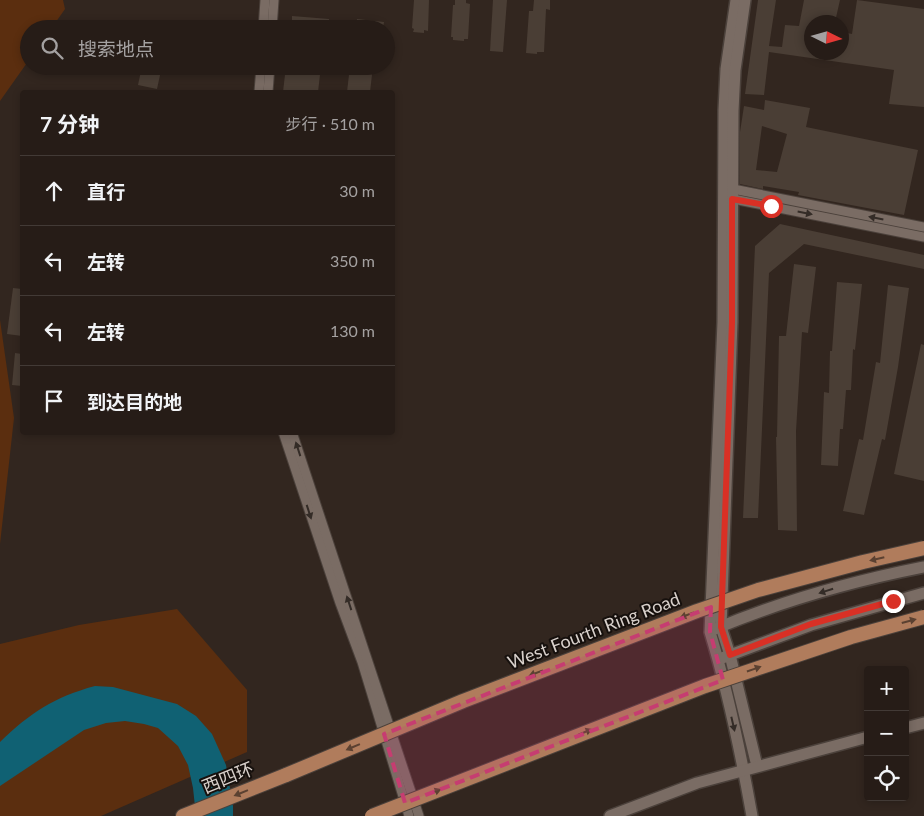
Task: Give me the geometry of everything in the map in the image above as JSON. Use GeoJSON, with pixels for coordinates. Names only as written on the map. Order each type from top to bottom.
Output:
{"type":"FeatureCollection","features":[{"type":"Feature","properties":{"kind":"highway","name":"West Fourth Ring Road"},"geometry":{"type":"LineString","coordinates":[[183,816],[464,701],[697,611],[758,590],[924,548]]}},
{"type":"Feature","properties":{"kind":"highway"},"geometry":{"type":"LineString","coordinates":[[372,816],[705,686],[851,637],[924,617]]}},
{"type":"Feature","properties":{"kind":"street"},"geometry":{"type":"LineString","coordinates":[[264,20],[266,0]]}},
{"type":"Feature","properties":{"kind":"street"},"geometry":{"type":"LineString","coordinates":[[273,20],[274,0]]}},
{"type":"Feature","properties":{"kind":"street"},"geometry":{"type":"LineString","coordinates":[[728,193],[724,110],[726,69],[736,0]]}},
{"type":"Feature","properties":{"kind":"street"},"geometry":{"type":"LineString","coordinates":[[745,0],[735,70],[728,193],[715,629],[757,766]]}},
{"type":"Feature","properties":{"kind":"street"},"geometry":{"type":"LineString","coordinates":[[259,90],[260,75]]}},
{"type":"Feature","properties":{"kind":"street"},"geometry":{"type":"LineString","coordinates":[[268,90],[269,75]]}},
{"type":"Feature","properties":{"kind":"street"},"geometry":{"type":"LineString","coordinates":[[728,193],[924,227]]}},
{"type":"Feature","properties":{"kind":"street"},"geometry":{"type":"LineString","coordinates":[[728,193],[924,237]]}},
{"type":"Feature","properties":{"kind":"street"},"geometry":{"type":"LineString","coordinates":[[284,435],[340,603],[362,662],[408,816]]}},
{"type":"Feature","properties":{"kind":"street"},"geometry":{"type":"LineString","coordinates":[[293,435],[419,816]]}},
{"type":"Feature","properties":{"kind":"street"},"geometry":{"type":"LineString","coordinates":[[715,629],[772,608],[866,579],[924,567]]}},
{"type":"Feature","properties":{"kind":"street"},"geometry":{"type":"LineString","coordinates":[[724,657],[811,624],[924,594]]}},
{"type":"Feature","properties":{"kind":"street"},"geometry":{"type":"LineString","coordinates":[[724,657],[752,816]]}},
{"type":"Feature","properties":{"kind":"street"},"geometry":{"type":"LineString","coordinates":[[909,727],[924,723]]}},
{"type":"Feature","properties":{"kind":"street"},"geometry":{"type":"LineString","coordinates":[[610,816],[697,783],[864,739]]}},
{"type":"Feature","properties":{"kind":"highlighted area"},"geometry":{"type":"Polygon","coordinates":[[[711,607],[710,632],[723,680],[405,803],[384,734],[711,607]]]}},
{"type":"Feature","properties":{"kind":"shaded area"},"geometry":{"type":"Polygon","coordinates":[[[0,0],[63,0],[65,9],[57,20],[20,20],[20,73],[0,101],[0,0]]]}},
{"type":"Feature","properties":{"kind":"shaded area"},"geometry":{"type":"Polygon","coordinates":[[[0,320],[14,418],[0,544],[0,320]]]}},
{"type":"Feature","properties":{"kind":"shaded area"},"geometry":{"type":"Polygon","coordinates":[[[177,609],[247,690],[247,752],[101,816],[0,816],[0,644],[79,625],[177,609]]]}},
{"type":"Feature","properties":{"kind":"water"},"geometry":{"type":"Polygon","coordinates":[[[95,686],[113,687],[177,704],[196,716],[212,734],[226,765],[233,816],[196,816],[188,765],[178,746],[158,728],[125,721],[106,723],[84,730],[0,786],[0,742],[32,714],[43,707],[67,695],[95,686]]]}},
{"type":"Feature","properties":{"kind":"building"},"geometry":{"type":"Polygon","coordinates":[[[414,0],[429,0],[428,31],[424,30],[424,33],[413,32],[414,0]]]}},
{"type":"Feature","properties":{"kind":"building"},"geometry":{"type":"Polygon","coordinates":[[[455,0],[466,0],[466,3],[470,4],[468,39],[464,39],[464,41],[453,40],[453,37],[451,37],[455,0]]]}},
{"type":"Feature","properties":{"kind":"building"},"geometry":{"type":"Polygon","coordinates":[[[493,0],[507,0],[503,52],[490,51],[493,0]]]}},
{"type":"Feature","properties":{"kind":"building"},"geometry":{"type":"Polygon","coordinates":[[[534,0],[550,0],[550,10],[546,9],[544,52],[537,52],[537,54],[526,53],[529,11],[533,11],[534,0]]]}},
{"type":"Feature","properties":{"kind":"building"},"geometry":{"type":"Polygon","coordinates":[[[758,0],[776,0],[769,46],[782,47],[785,25],[799,26],[804,0],[840,0],[837,15],[804,15],[804,57],[769,52],[764,95],[745,94],[758,0]]]}},
{"type":"Feature","properties":{"kind":"building"},"geometry":{"type":"Polygon","coordinates":[[[857,0],[924,9],[924,107],[889,104],[894,70],[825,60],[849,60],[849,33],[852,34],[857,0]]]}},
{"type":"Feature","properties":{"kind":"building"},"geometry":{"type":"Polygon","coordinates":[[[292,16],[329,19],[329,20],[292,20],[292,16]]]}},
{"type":"Feature","properties":{"kind":"building"},"geometry":{"type":"Polygon","coordinates":[[[140,75],[160,75],[157,89],[138,85],[140,75]]]}},
{"type":"Feature","properties":{"kind":"building"},"geometry":{"type":"Polygon","coordinates":[[[285,75],[320,75],[318,90],[283,90],[285,75]]]}},
{"type":"Feature","properties":{"kind":"building"},"geometry":{"type":"Polygon","coordinates":[[[349,75],[372,75],[370,90],[347,90],[349,75]]]}},
{"type":"Feature","properties":{"kind":"building"},"geometry":{"type":"Polygon","coordinates":[[[765,100],[810,108],[806,127],[918,150],[904,215],[798,195],[799,192],[763,186],[763,189],[740,184],[740,132],[744,106],[764,110],[765,100]],[[762,126],[756,170],[777,172],[787,134],[762,126]]]}},
{"type":"Feature","properties":{"kind":"building"},"geometry":{"type":"Polygon","coordinates":[[[780,224],[924,255],[924,269],[804,244],[769,273],[758,518],[743,518],[755,246],[780,224]]]}},
{"type":"Feature","properties":{"kind":"building"},"geometry":{"type":"Polygon","coordinates":[[[794,264],[816,267],[808,333],[802,332],[796,431],[797,531],[778,530],[776,437],[779,336],[786,336],[794,264]]]}},
{"type":"Feature","properties":{"kind":"building"},"geometry":{"type":"Polygon","coordinates":[[[837,282],[862,284],[855,350],[853,349],[851,390],[846,390],[843,429],[840,429],[838,466],[821,465],[824,392],[829,393],[830,351],[832,351],[837,282]]]}},
{"type":"Feature","properties":{"kind":"building"},"geometry":{"type":"Polygon","coordinates":[[[888,285],[909,288],[885,440],[882,439],[864,515],[843,511],[859,439],[863,440],[876,362],[880,363],[888,285]]]}},
{"type":"Feature","properties":{"kind":"building"},"geometry":{"type":"Polygon","coordinates":[[[13,288],[20,289],[20,336],[7,334],[13,288]]]}},
{"type":"Feature","properties":{"kind":"building"},"geometry":{"type":"Polygon","coordinates":[[[921,344],[924,345],[924,481],[894,474],[921,344]]]}},
{"type":"Feature","properties":{"kind":"building"},"geometry":{"type":"Polygon","coordinates":[[[15,353],[20,354],[20,386],[12,385],[15,353]]]}},
{"type":"Feature","properties":{"kind":"route"},"geometry":{"type":"LineString","coordinates":[[771,206],[732,199],[732,322],[721,627],[730,655],[811,624],[893,601]]}}]}
